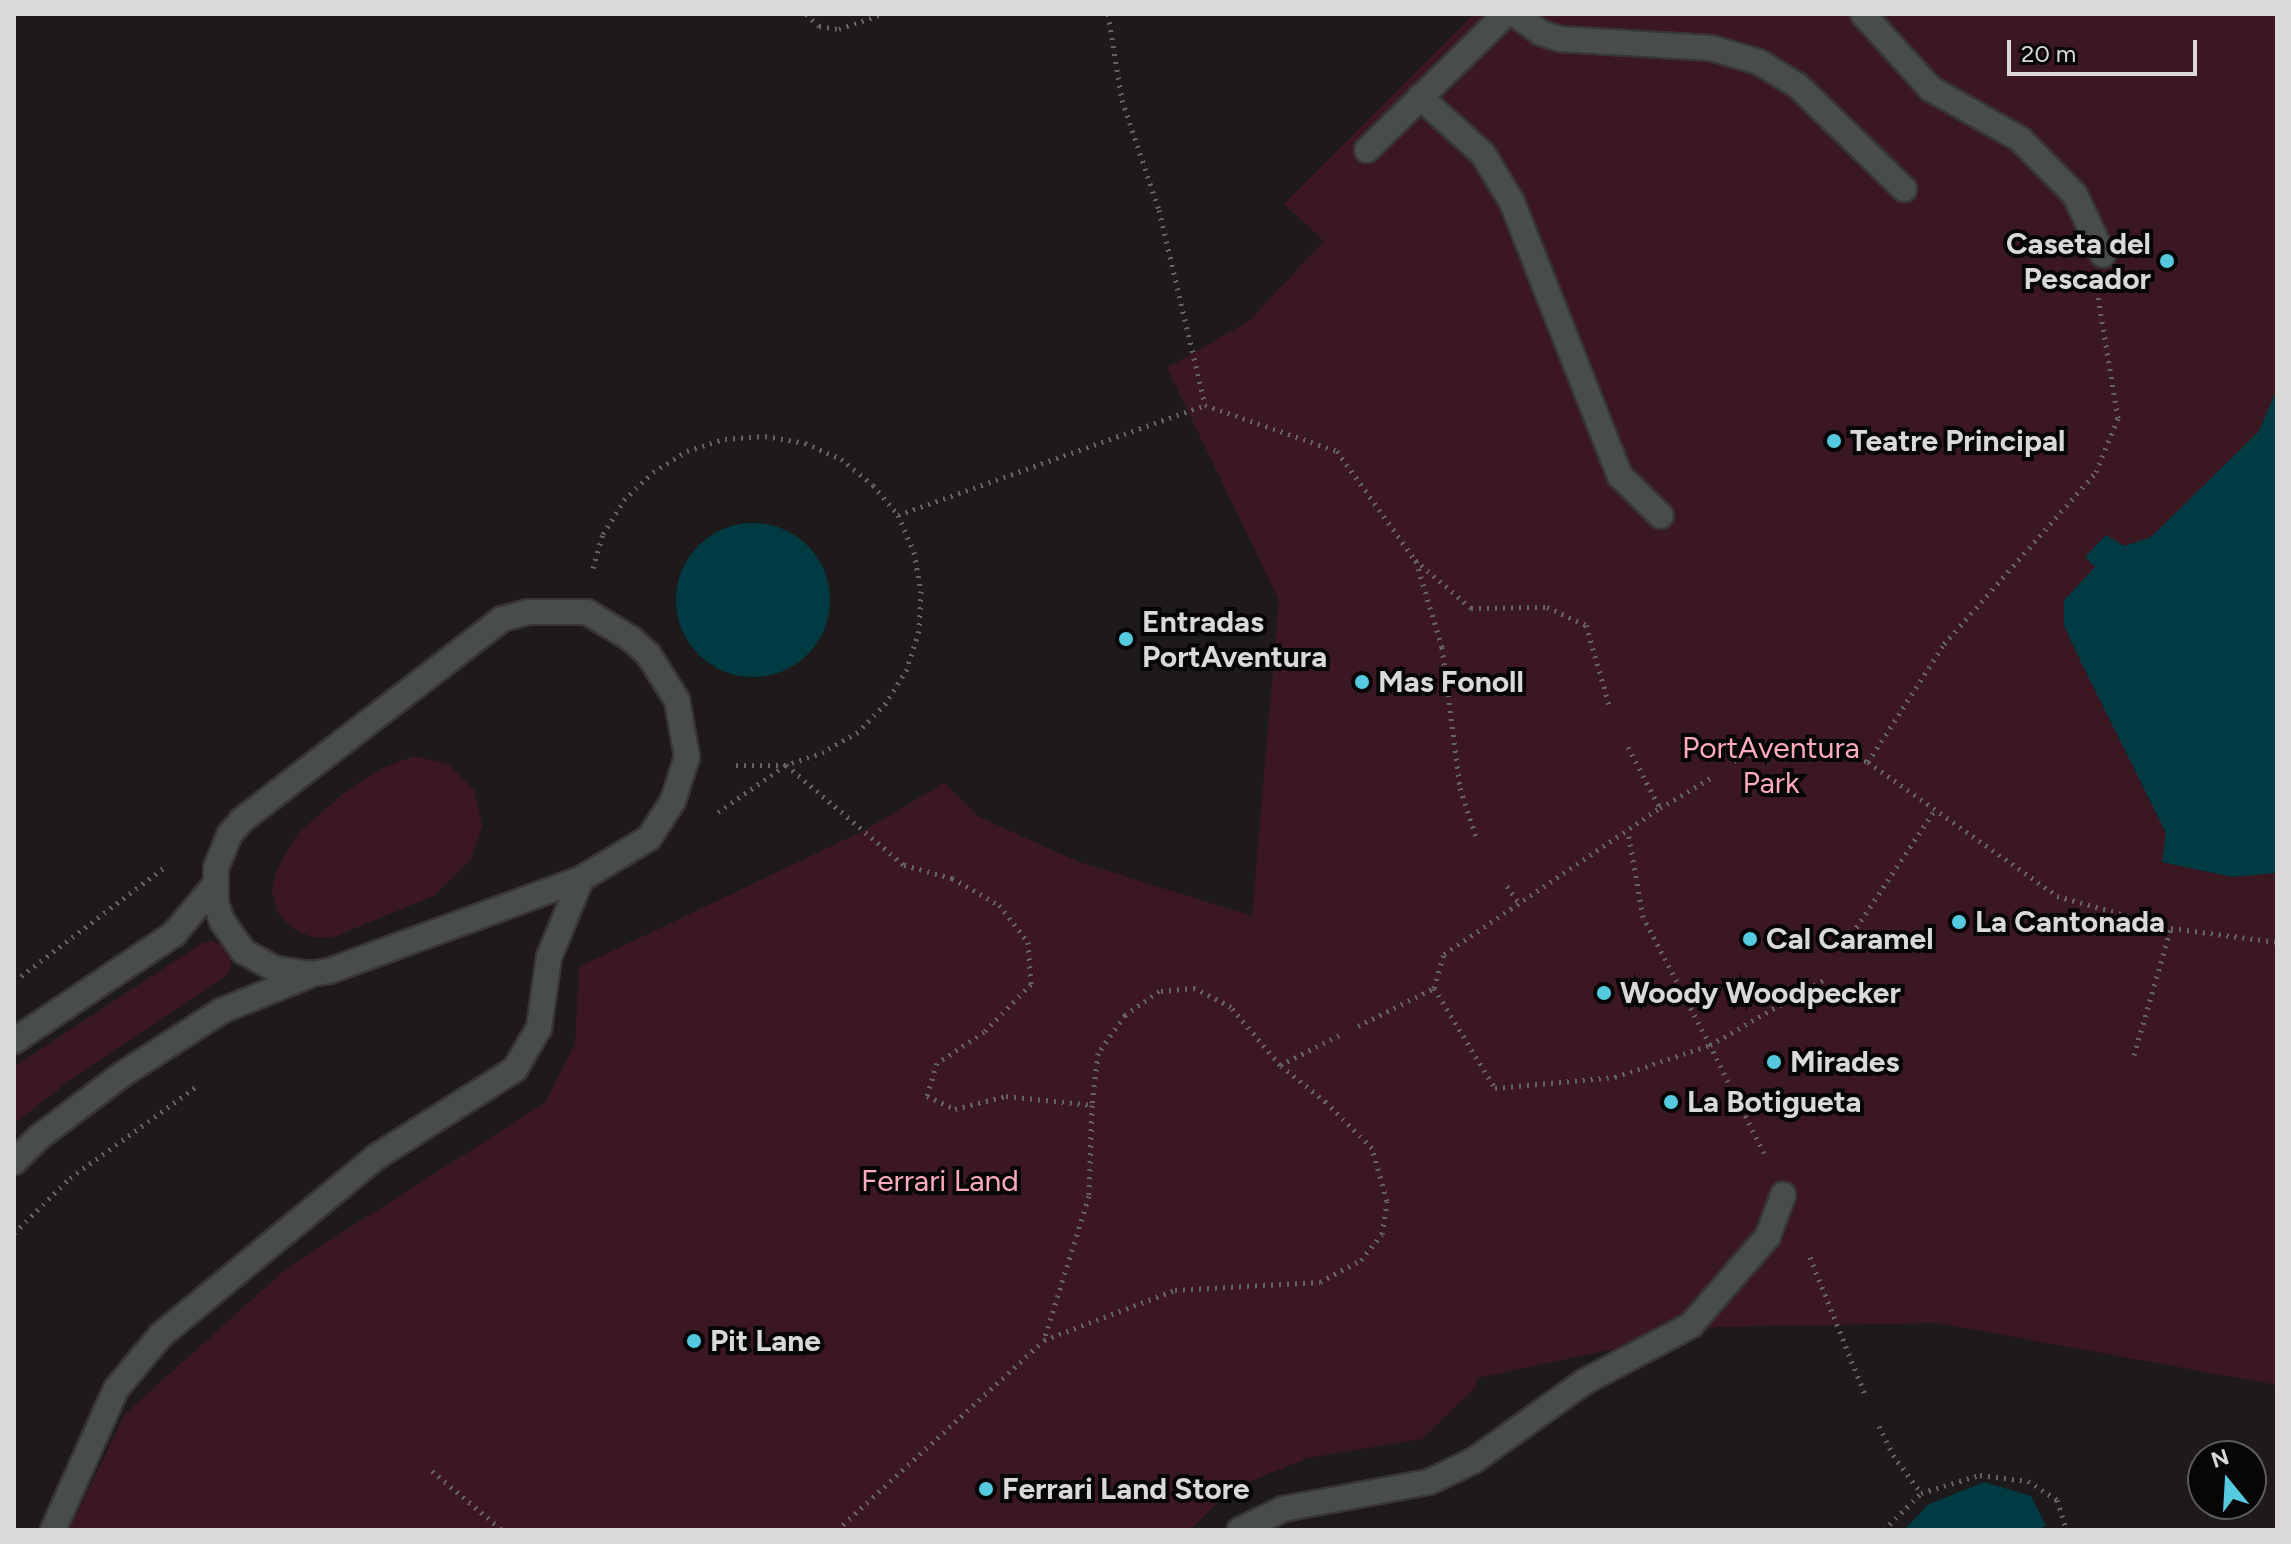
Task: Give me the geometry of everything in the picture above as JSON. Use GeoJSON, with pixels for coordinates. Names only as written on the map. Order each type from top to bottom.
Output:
{"type":"FeatureCollection","features":[{"type":"Feature","properties":{"kind":"lane"},"geometry":{"type":"LineString","coordinates":[[1367,150],[1506,14]]}},
{"type":"Feature","properties":{"kind":"lane"},"geometry":{"type":"LineString","coordinates":[[1515,14],[1541,33],[1560,39],[1711,48],[1759,62],[1798,86],[1904,189]]}},
{"type":"Feature","properties":{"kind":"lane"},"geometry":{"type":"LineString","coordinates":[[1863,14],[1931,89],[2020,139],[2075,195],[2103,255]]}},
{"type":"Feature","properties":{"kind":"lane"},"geometry":{"type":"LineString","coordinates":[[1420,97],[1483,154],[1512,202],[1620,476],[1661,516]]}},
{"type":"Feature","properties":{"kind":"lane"},"geometry":{"type":"LineString","coordinates":[[14,1162],[38,1138],[123,1074],[208,1019],[311,974],[347,965],[581,879],[649,838],[673,801],[687,757],[677,700],[664,677],[630,638],[587,612],[528,612],[502,619],[242,820],[222,850],[214,886],[222,921],[243,951],[275,969],[311,974]]}},
{"type":"Feature","properties":{"kind":"lane"},"geometry":{"type":"LineString","coordinates":[[53,1530],[116,1389],[161,1335],[376,1157],[515,1069],[539,1028],[549,957],[581,879]]}},
{"type":"Feature","properties":{"kind":"lane"},"geometry":{"type":"LineString","coordinates":[[14,1041],[174,934],[214,886]]}},
{"type":"Feature","properties":{"kind":"lane"},"geometry":{"type":"LineString","coordinates":[[1240,1530],[1283,1509],[1429,1482],[1473,1461],[1584,1382],[1691,1325],[1768,1236],[1783,1195]]}},
{"type":"Feature","properties":{"kind":"path"},"geometry":{"type":"LineString","coordinates":[[806,14],[819,26],[839,29],[882,14]]}},
{"type":"Feature","properties":{"kind":"path"},"geometry":{"type":"LineString","coordinates":[[1108,14],[1122,100],[1159,210],[1205,405]]}},
{"type":"Feature","properties":{"kind":"path"},"geometry":{"type":"LineString","coordinates":[[1868,762],[1944,644],[2096,472],[2118,418],[2097,291]]}},
{"type":"Feature","properties":{"kind":"path"},"geometry":{"type":"LineString","coordinates":[[898,515],[1205,405],[1337,451],[1415,560],[1471,608],[1547,607],[1586,625],[1610,708]]}},
{"type":"Feature","properties":{"kind":"path"},"geometry":{"type":"LineString","coordinates":[[587,612],[592,573],[603,534],[624,500],[653,472],[687,451],[725,439],[765,436],[805,443],[841,459],[873,485],[898,515],[914,552],[921,591],[919,631],[907,669],[886,703],[858,732],[824,752],[786,765],[746,768],[687,757]]}},
{"type":"Feature","properties":{"kind":"path"},"geometry":{"type":"LineString","coordinates":[[1415,560],[1442,647],[1460,788],[1476,837]]}},
{"type":"Feature","properties":{"kind":"path"},"geometry":{"type":"LineString","coordinates":[[1734,761],[1795,741],[1868,762],[2057,896],[2171,928],[2277,942]]}},
{"type":"Feature","properties":{"kind":"path"},"geometry":{"type":"LineString","coordinates":[[1628,747],[1660,808]]}},
{"type":"Feature","properties":{"kind":"path"},"geometry":{"type":"LineString","coordinates":[[786,765],[904,865],[952,878],[999,905],[1028,942],[1031,984],[984,1032],[937,1063],[927,1096],[955,1109],[1006,1096],[1092,1105]]}},
{"type":"Feature","properties":{"kind":"path"},"geometry":{"type":"LineString","coordinates":[[1358,1026],[1434,988],[1444,954],[1660,808],[1714,776]]}},
{"type":"Feature","properties":{"kind":"path"},"geometry":{"type":"LineString","coordinates":[[1852,934],[1936,808]]}},
{"type":"Feature","properties":{"kind":"path"},"geometry":{"type":"LineString","coordinates":[[1628,832],[1643,917],[1710,1045]]}},
{"type":"Feature","properties":{"kind":"path"},"geometry":{"type":"LineString","coordinates":[[1507,886],[1519,903]]}},
{"type":"Feature","properties":{"kind":"path"},"geometry":{"type":"LineString","coordinates":[[2134,1055],[2171,928]]}},
{"type":"Feature","properties":{"kind":"path"},"geometry":{"type":"LineString","coordinates":[[1434,988],[1495,1088],[1615,1077],[1710,1045],[1827,978]]}},
{"type":"Feature","properties":{"kind":"path"},"geometry":{"type":"LineString","coordinates":[[837,1530],[1044,1340],[1175,1290],[1320,1282],[1361,1260],[1382,1234],[1387,1201],[1372,1148],[1326,1102],[1280,1065],[1231,1007],[1195,988],[1159,991],[1125,1015],[1098,1053],[1092,1105],[1089,1196],[1044,1340]]}},
{"type":"Feature","properties":{"kind":"path"},"geometry":{"type":"LineString","coordinates":[[1280,1065],[1342,1034]]}},
{"type":"Feature","properties":{"kind":"path"},"geometry":{"type":"LineString","coordinates":[[1879,1426],[1893,1455],[1921,1493]]}},
{"type":"Feature","properties":{"kind":"path"},"geometry":{"type":"LineString","coordinates":[[432,1471],[502,1530]]}},
{"type":"Feature","properties":{"kind":"path"},"geometry":{"type":"LineString","coordinates":[[1884,1530],[1921,1493],[1980,1475],[2028,1481],[2057,1500],[2067,1530]]}},
{"type":"Feature","properties":{"kind":"green space","name":"PortAventura Park"},"geometry":{"type":"Polygon","coordinates":[[[1474,14],[2277,14],[2277,1385],[1938,1323],[1717,1327],[1477,1378],[1476,1387],[1422,1439],[1308,1458],[1231,1489],[1190,1530],[69,1530],[125,1414],[288,1267],[545,1103],[575,1044],[579,967],[865,830],[944,783],[979,817],[1079,862],[1252,916],[1279,600],[1167,368],[1249,321],[1324,241],[1284,204],[1474,14]]]}},
{"type":"Feature","properties":{"kind":"green space"},"geometry":{"type":"Polygon","coordinates":[[[415,756],[449,765],[474,790],[482,825],[471,860],[433,896],[331,938],[311,937],[292,928],[278,913],[272,893],[276,871],[298,833],[349,789],[385,767],[415,756]]]}},
{"type":"Feature","properties":{"kind":"green space"},"geometry":{"type":"Polygon","coordinates":[[[211,941],[223,945],[230,955],[231,966],[226,976],[73,1078],[14,1124],[14,1067],[202,943],[211,941]]]}},
{"type":"Feature","properties":{"kind":"water"},"geometry":{"type":"Polygon","coordinates":[[[2277,389],[2277,873],[2232,877],[2162,862],[2166,833],[2064,625],[2064,600],[2095,567],[2085,557],[2106,535],[2124,546],[2151,537],[2259,431],[2277,389]]]}},
{"type":"Feature","properties":{"kind":"water"},"geometry":{"type":"Polygon","coordinates":[[[753,523],[782,529],[807,546],[824,571],[830,600],[824,629],[807,654],[782,671],[753,677],[724,671],[699,654],[682,629],[676,600],[682,571],[699,546],[724,529],[753,523]]]}},
{"type":"Feature","properties":{"kind":"water"},"geometry":{"type":"Polygon","coordinates":[[[1984,1482],[2031,1496],[2046,1526],[2034,1530],[1904,1530],[1929,1504],[1984,1482]]]}},
{"type":"Feature","properties":{"kind":"place","name":"Caseta del Pescador"},"geometry":{"type":"Point","coordinates":[2167,261]}},
{"type":"Feature","properties":{"kind":"place","name":"Teatre Principal"},"geometry":{"type":"Point","coordinates":[1834,441]}},
{"type":"Feature","properties":{"kind":"place","name":"Entradas PortAventura"},"geometry":{"type":"Point","coordinates":[1126,639]}},
{"type":"Feature","properties":{"kind":"place","name":"Mas Fonoll"},"geometry":{"type":"Point","coordinates":[1362,682]}},
{"type":"Feature","properties":{"kind":"place","name":"La Cantonada"},"geometry":{"type":"Point","coordinates":[1959,922]}},
{"type":"Feature","properties":{"kind":"place","name":"Cal Caramel"},"geometry":{"type":"Point","coordinates":[1750,939]}},
{"type":"Feature","properties":{"kind":"place","name":"Woody Woodpecker"},"geometry":{"type":"Point","coordinates":[1604,993]}},
{"type":"Feature","properties":{"kind":"place","name":"Mirades"},"geometry":{"type":"Point","coordinates":[1774,1062]}},
{"type":"Feature","properties":{"kind":"place","name":"La Botigueta"},"geometry":{"type":"Point","coordinates":[1671,1102]}},
{"type":"Feature","properties":{"kind":"place","name":"Pit Lane"},"geometry":{"type":"Point","coordinates":[694,1341]}},
{"type":"Feature","properties":{"kind":"place","name":"Ferrari Land Store"},"geometry":{"type":"Point","coordinates":[986,1489]}},
{"type":"Feature","properties":{"kind":"park label","name":"Ferrari Land"},"geometry":{"type":"Point","coordinates":[940,1181]}}]}
